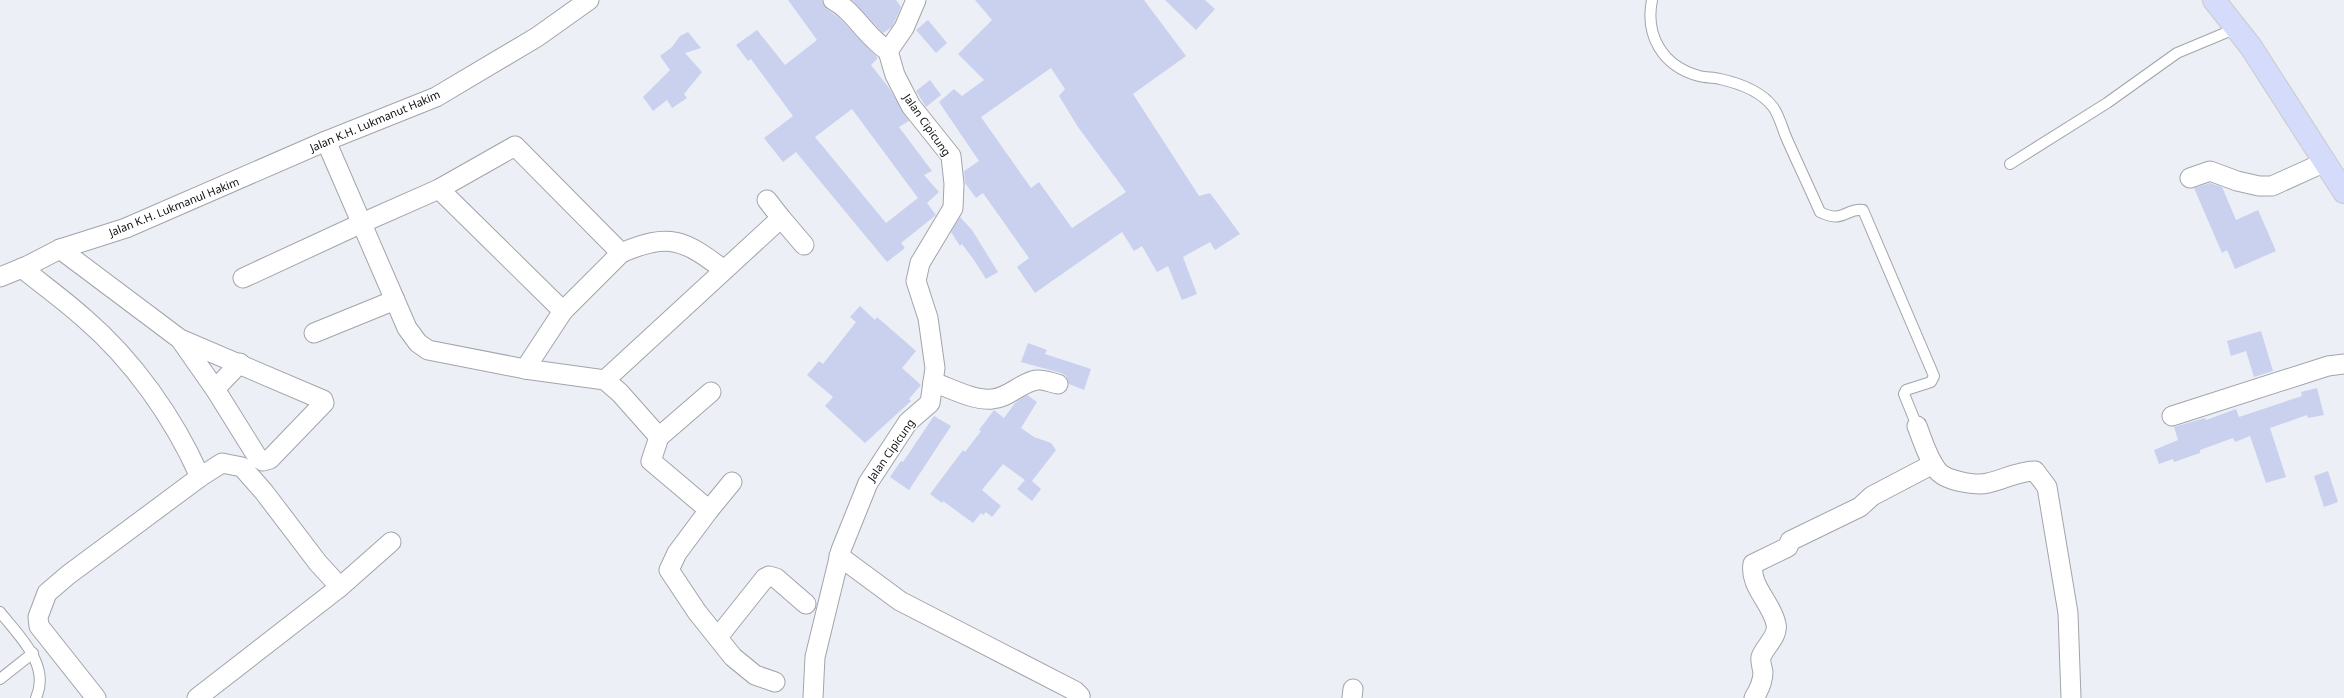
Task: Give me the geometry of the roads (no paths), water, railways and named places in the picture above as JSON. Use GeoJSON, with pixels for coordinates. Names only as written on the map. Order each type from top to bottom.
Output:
{"type":"FeatureCollection","features":[{"type":"Feature","properties":{"kind":"main road"},"geometry":{"type":"LineString","coordinates":[[2214,0],[2237,28],[2344,192]]}},
{"type":"Feature","properties":{"kind":"street","name":"Jalan K.H. Lukmanut Hakim"},"geometry":{"type":"LineString","coordinates":[[259,172],[326,141],[436,97],[537,37],[589,0]]}},
{"type":"Feature","properties":{"kind":"street"},"geometry":{"type":"LineString","coordinates":[[833,0],[845,8],[877,44],[888,50],[904,28],[916,0]]}},
{"type":"Feature","properties":{"kind":"street","name":"Jalan Cipicung"},"geometry":{"type":"LineString","coordinates":[[813,690],[814,657],[840,556],[868,483],[908,422],[930,403],[935,368],[928,318],[916,281],[920,263],[953,208],[954,184],[951,156],[911,106],[894,75],[888,50]]}},
{"type":"Feature","properties":{"kind":"street"},"geometry":{"type":"LineString","coordinates":[[326,141],[407,328],[423,347],[525,369],[605,380],[620,393],[659,436]]}},
{"type":"Feature","properties":{"kind":"street"},"geometry":{"type":"LineString","coordinates":[[242,278],[439,189],[515,146],[621,253]]}},
{"type":"Feature","properties":{"kind":"street"},"geometry":{"type":"LineString","coordinates":[[2190,178],[2210,171],[2237,181],[2259,186],[2272,186],[2325,162]]}},
{"type":"Feature","properties":{"kind":"street","name":"Jalan K.H. Lukmanul Hakim"},"geometry":{"type":"LineString","coordinates":[[0,277],[60,249],[126,228],[259,172]]}},
{"type":"Feature","properties":{"kind":"street"},"geometry":{"type":"LineString","coordinates":[[439,189],[562,311]]}},
{"type":"Feature","properties":{"kind":"street"},"geometry":{"type":"LineString","coordinates":[[767,200],[804,245]]}},
{"type":"Feature","properties":{"kind":"street"},"geometry":{"type":"LineString","coordinates":[[605,380],[781,218]]}},
{"type":"Feature","properties":{"kind":"street"},"geometry":{"type":"LineString","coordinates":[[525,369],[562,311],[621,253],[640,245],[677,241],[694,248],[724,270]]}},
{"type":"Feature","properties":{"kind":"street"},"geometry":{"type":"LineString","coordinates":[[60,249],[180,339],[240,363],[323,400],[324,403],[270,459],[263,462],[258,458],[215,389],[180,339]]}},
{"type":"Feature","properties":{"kind":"street"},"geometry":{"type":"LineString","coordinates":[[22,268],[85,318],[125,359],[163,408],[189,452],[200,477]]}},
{"type":"Feature","properties":{"kind":"street"},"geometry":{"type":"LineString","coordinates":[[314,333],[395,300]]}},
{"type":"Feature","properties":{"kind":"street"},"geometry":{"type":"LineString","coordinates":[[215,389],[240,363]]}},
{"type":"Feature","properties":{"kind":"street"},"geometry":{"type":"LineString","coordinates":[[2172,416],[2328,366],[2344,364]]}},
{"type":"Feature","properties":{"kind":"street"},"geometry":{"type":"LineString","coordinates":[[933,382],[976,397],[991,400],[1002,397],[1030,382],[1038,380],[1058,384]]}},
{"type":"Feature","properties":{"kind":"street"},"geometry":{"type":"LineString","coordinates":[[709,510],[651,460],[659,436],[711,392]]}},
{"type":"Feature","properties":{"kind":"street"},"geometry":{"type":"LineString","coordinates":[[1917,426],[1933,464],[1938,472],[1965,484],[1987,484],[2025,471],[2035,471],[2047,487],[2068,613],[2071,698]]}},
{"type":"Feature","properties":{"kind":"street"},"geometry":{"type":"LineString","coordinates":[[96,698],[39,626],[38,617],[47,593],[68,575],[200,477],[222,463],[242,467],[264,492],[318,563],[340,587]]}},
{"type":"Feature","properties":{"kind":"street"},"geometry":{"type":"LineString","coordinates":[[1754,698],[1760,687],[1763,673],[1760,658],[1776,632],[1776,624],[1755,583],[1751,572],[1753,564],[1788,547],[1790,541],[1860,507],[1872,496],[1933,464]]}},
{"type":"Feature","properties":{"kind":"street"},"geometry":{"type":"LineString","coordinates":[[732,482],[677,553],[670,570],[697,612],[742,666],[755,675],[775,682]]}},
{"type":"Feature","properties":{"kind":"street"},"geometry":{"type":"LineString","coordinates":[[198,698],[340,587],[391,542]]}},
{"type":"Feature","properties":{"kind":"street"},"geometry":{"type":"LineString","coordinates":[[840,556],[900,601],[1075,691],[1080,696],[1079,698]]}},
{"type":"Feature","properties":{"kind":"street"},"geometry":{"type":"LineString","coordinates":[[718,637],[764,578],[769,576],[776,578],[806,604]]}},
{"type":"Feature","properties":{"kind":"lane"},"geometry":{"type":"LineString","coordinates":[[1652,0],[1649,10],[1651,32],[1655,43],[1670,60],[1683,69],[1699,76],[1720,79],[1750,88],[1773,107],[1820,212],[1829,217],[1838,217],[1863,210],[1934,376],[1931,382],[1906,390],[1904,394],[1917,426]]}},
{"type":"Feature","properties":{"kind":"lane"},"geometry":{"type":"LineString","coordinates":[[2010,164],[2114,99],[2177,53],[2237,28]]}},
{"type":"Feature","properties":{"kind":"lane"},"geometry":{"type":"LineString","coordinates":[[0,612],[33,653],[40,673],[36,698]]}},
{"type":"Feature","properties":{"kind":"lane"},"geometry":{"type":"LineString","coordinates":[[0,679],[33,653]]}}]}
